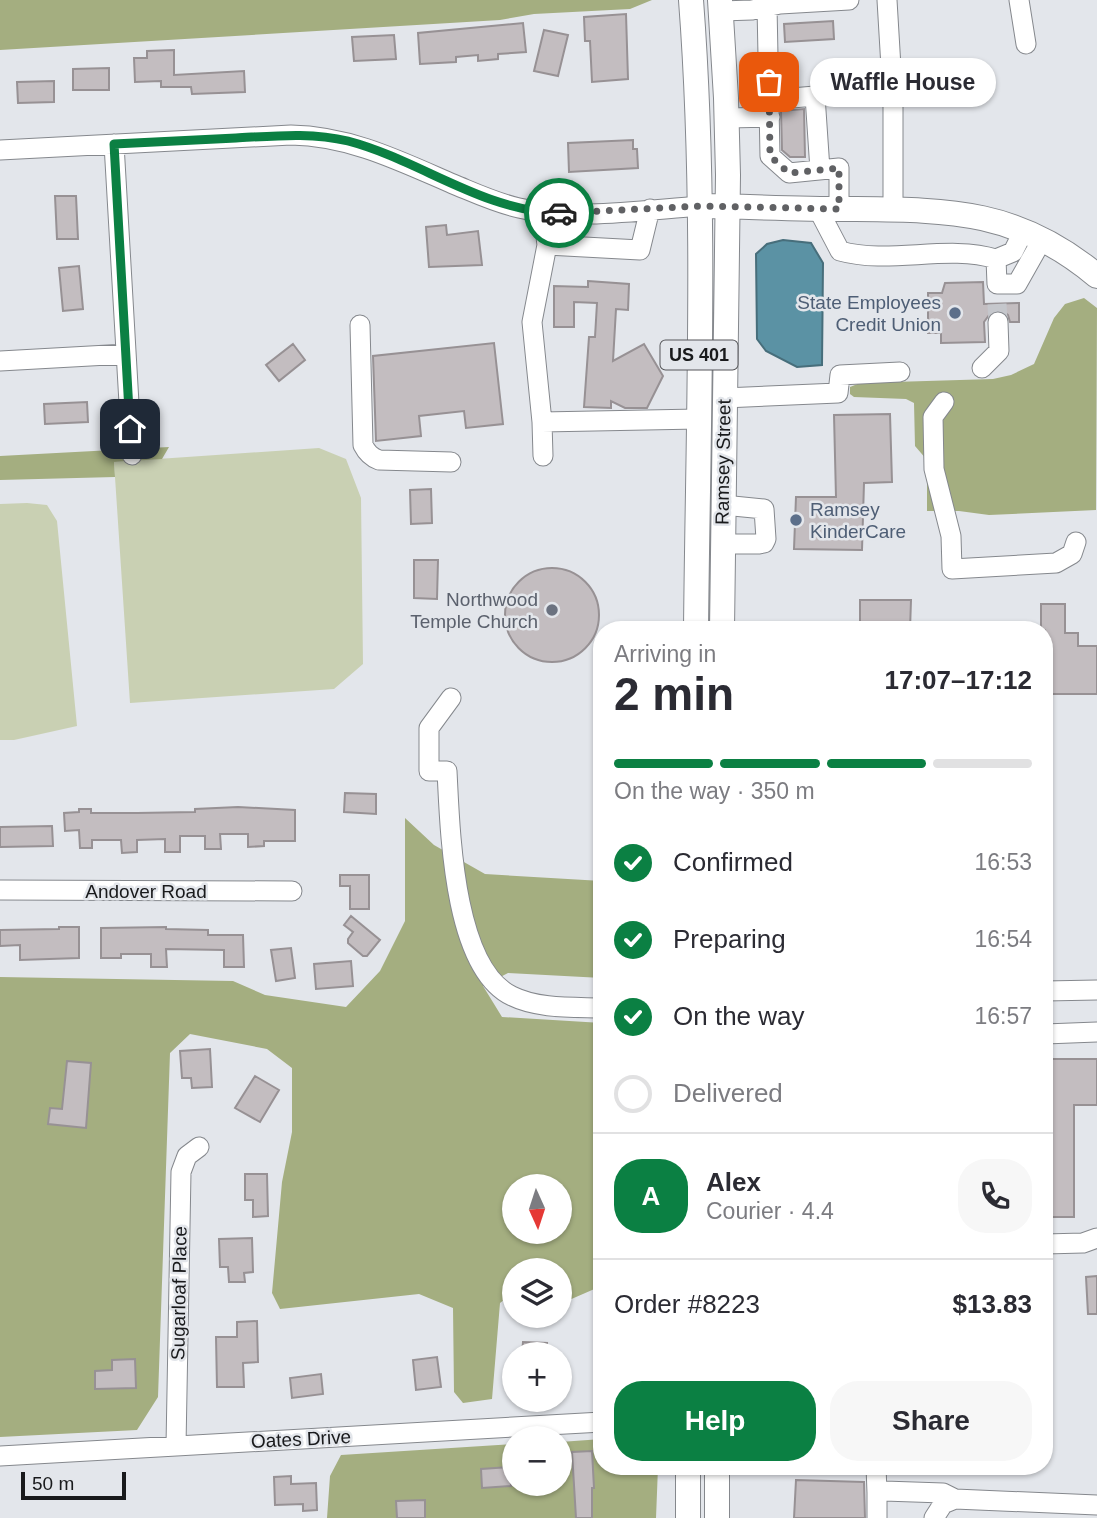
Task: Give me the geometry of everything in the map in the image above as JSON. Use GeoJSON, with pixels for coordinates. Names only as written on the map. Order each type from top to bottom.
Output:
{"type":"FeatureCollection","features":[{"type":"Feature","properties":{"kind":"main road","name":"Ramsey Street"},"geometry":{"type":"LineString","coordinates":[[691,0],[698,100],[700,206],[696,621]]}},
{"type":"Feature","properties":{"kind":"main road","name":"Ramsey Street"},"geometry":{"type":"LineString","coordinates":[[720,6],[727,118],[722,621]]}},
{"type":"Feature","properties":{"kind":"main road"},"geometry":{"type":"LineString","coordinates":[[700,206],[960,213],[992,219],[1033,234],[1072,256],[1097,276]]}},
{"type":"Feature","properties":{"kind":"main road"},"geometry":{"type":"LineString","coordinates":[[688,1475],[688,1518]]}},
{"type":"Feature","properties":{"kind":"main road"},"geometry":{"type":"LineString","coordinates":[[717,1475],[717,1518]]}},
{"type":"Feature","properties":{"kind":"street"},"geometry":{"type":"LineString","coordinates":[[720,6],[767,6],[849,0]]}},
{"type":"Feature","properties":{"kind":"street"},"geometry":{"type":"LineString","coordinates":[[887,0],[892,101],[893,210]]}},
{"type":"Feature","properties":{"kind":"street"},"geometry":{"type":"LineString","coordinates":[[1019,0],[1026,44]]}},
{"type":"Feature","properties":{"kind":"street"},"geometry":{"type":"LineString","coordinates":[[767,6],[770,156],[789,173],[839,168],[828,209],[840,251],[887,256],[980,254],[996,259],[1013,252],[1033,234]]}},
{"type":"Feature","properties":{"kind":"street"},"geometry":{"type":"LineString","coordinates":[[727,118],[815,96],[820,170]]}},
{"type":"Feature","properties":{"kind":"street"},"geometry":{"type":"LineString","coordinates":[[0,150],[291,135],[329,137],[385,154],[505,205],[543,213],[700,206]]}},
{"type":"Feature","properties":{"kind":"street"},"geometry":{"type":"LineString","coordinates":[[114,144],[132,454]]}},
{"type":"Feature","properties":{"kind":"street"},"geometry":{"type":"LineString","coordinates":[[547,246],[640,250],[650,209]]}},
{"type":"Feature","properties":{"kind":"street"},"geometry":{"type":"LineString","coordinates":[[543,213],[547,246],[532,322],[543,456]]}},
{"type":"Feature","properties":{"kind":"street"},"geometry":{"type":"LineString","coordinates":[[997,303],[1017,284],[1033,234]]}},
{"type":"Feature","properties":{"kind":"street"},"geometry":{"type":"LineString","coordinates":[[982,368],[999,351],[996,259]]}},
{"type":"Feature","properties":{"kind":"street"},"geometry":{"type":"LineString","coordinates":[[360,324],[363,445],[366,451],[379,460],[452,462]]}},
{"type":"Feature","properties":{"kind":"street"},"geometry":{"type":"LineString","coordinates":[[0,361],[126,354]]}},
{"type":"Feature","properties":{"kind":"street"},"geometry":{"type":"LineString","coordinates":[[724,398],[838,393],[840,375],[900,372]]}},
{"type":"Feature","properties":{"kind":"street"},"geometry":{"type":"LineString","coordinates":[[944,402],[933,417],[934,469],[951,536],[952,569],[1056,563],[1072,554],[1076,542]]}},
{"type":"Feature","properties":{"kind":"street"},"geometry":{"type":"LineString","coordinates":[[542,422],[698,419]]}},
{"type":"Feature","properties":{"kind":"street"},"geometry":{"type":"LineString","coordinates":[[723,506],[764,509],[766,539],[759,544],[723,544]]}},
{"type":"Feature","properties":{"kind":"street"},"geometry":{"type":"LineString","coordinates":[[452,698],[429,728],[429,771],[447,771],[460,900],[464,923],[481,967],[501,989],[523,1000],[557,1006],[593,1008]]}},
{"type":"Feature","properties":{"kind":"street","name":"Andover Road"},"geometry":{"type":"LineString","coordinates":[[0,890],[292,891]]}},
{"type":"Feature","properties":{"kind":"street"},"geometry":{"type":"LineString","coordinates":[[1053,991],[1097,990]]}},
{"type":"Feature","properties":{"kind":"street"},"geometry":{"type":"LineString","coordinates":[[1053,1034],[1097,1032]]}},
{"type":"Feature","properties":{"kind":"street","name":"Sugarloaf Place"},"geometry":{"type":"LineString","coordinates":[[176,1446],[181,1172],[187,1156],[199,1147]]}},
{"type":"Feature","properties":{"kind":"street"},"geometry":{"type":"LineString","coordinates":[[1053,1244],[1083,1243],[1097,1238]]}},
{"type":"Feature","properties":{"kind":"street","name":"Oates Drive"},"geometry":{"type":"LineString","coordinates":[[0,1456],[593,1423]]}},
{"type":"Feature","properties":{"kind":"street"},"geometry":{"type":"LineString","coordinates":[[876,1475],[877,1518]]}},
{"type":"Feature","properties":{"kind":"street"},"geometry":{"type":"LineString","coordinates":[[877,1493],[943,1493],[955,1499],[1097,1505]]}},
{"type":"Feature","properties":{"kind":"street"},"geometry":{"type":"LineString","coordinates":[[934,1518],[943,1504],[955,1499]]}},
{"type":"Feature","properties":{"kind":"green space"},"geometry":{"type":"Polygon","coordinates":[[[0,0],[652,0],[630,9],[534,14],[500,20],[0,50],[0,0]]]}},
{"type":"Feature","properties":{"kind":"green space"},"geometry":{"type":"Polygon","coordinates":[[[1084,298],[1097,308],[1096,510],[989,515],[927,511],[927,460],[915,446],[914,403],[906,399],[854,397],[850,394],[850,387],[860,383],[993,379],[1011,375],[1034,364],[1054,318],[1065,304],[1084,298]]]}},
{"type":"Feature","properties":{"kind":"green space"},"geometry":{"type":"Polygon","coordinates":[[[169,447],[162,459],[114,462],[115,477],[0,480],[0,456],[169,447]]]}},
{"type":"Feature","properties":{"kind":"green space"},"geometry":{"type":"Polygon","coordinates":[[[319,448],[346,459],[361,498],[363,664],[334,689],[130,703],[114,462],[319,448]]]}},
{"type":"Feature","properties":{"kind":"green space"},"geometry":{"type":"Polygon","coordinates":[[[0,504],[47,505],[57,521],[77,726],[14,740],[0,740],[0,504]]]}},
{"type":"Feature","properties":{"kind":"green space"},"geometry":{"type":"Polygon","coordinates":[[[405,818],[434,845],[485,874],[593,880],[593,978],[508,973],[483,986],[502,1017],[593,1022],[593,1290],[572,1299],[572,1258],[502,1258],[502,1301],[492,1399],[463,1403],[454,1392],[453,1308],[419,1294],[280,1309],[272,1293],[282,1182],[292,1132],[292,1068],[267,1049],[190,1034],[170,1053],[158,1397],[137,1430],[0,1437],[0,977],[233,981],[265,995],[346,1007],[380,971],[405,921],[405,818]]]}},
{"type":"Feature","properties":{"kind":"green space"},"geometry":{"type":"Polygon","coordinates":[[[593,1440],[593,1475],[658,1475],[656,1518],[327,1518],[330,1476],[341,1455],[502,1445],[502,1496],[572,1496],[572,1441],[593,1440]]]}},
{"type":"Feature","properties":{"kind":"water"},"geometry":{"type":"Polygon","coordinates":[[[783,240],[811,243],[823,263],[822,365],[797,367],[766,351],[757,339],[756,254],[767,244],[783,240]]]}},
{"type":"Feature","properties":{"kind":"building"},"geometry":{"type":"Polygon","coordinates":[[[626,14],[628,79],[592,82],[590,41],[585,41],[584,17],[626,14]]]}},
{"type":"Feature","properties":{"kind":"building"},"geometry":{"type":"Polygon","coordinates":[[[833,21],[834,39],[785,42],[784,24],[833,21]]]}},
{"type":"Feature","properties":{"kind":"building"},"geometry":{"type":"Polygon","coordinates":[[[523,23],[526,52],[498,54],[498,59],[478,61],[478,55],[456,57],[456,62],[420,64],[418,33],[523,23]]]}},
{"type":"Feature","properties":{"kind":"building"},"geometry":{"type":"Polygon","coordinates":[[[544,30],[568,35],[558,76],[534,71],[544,30]]]}},
{"type":"Feature","properties":{"kind":"building"},"geometry":{"type":"Polygon","coordinates":[[[394,35],[396,59],[354,61],[352,37],[394,35]]]}},
{"type":"Feature","properties":{"kind":"building"},"geometry":{"type":"Polygon","coordinates":[[[174,50],[174,75],[244,71],[245,92],[192,94],[191,87],[161,87],[161,81],[135,82],[134,58],[147,58],[147,51],[174,50]]]}},
{"type":"Feature","properties":{"kind":"building"},"geometry":{"type":"Polygon","coordinates":[[[109,68],[109,90],[73,90],[73,69],[109,68]]]}},
{"type":"Feature","properties":{"kind":"building"},"geometry":{"type":"Polygon","coordinates":[[[54,81],[54,102],[18,103],[17,82],[54,81]]]}},
{"type":"Feature","properties":{"kind":"building"},"geometry":{"type":"Polygon","coordinates":[[[804,109],[805,157],[790,157],[782,150],[781,111],[804,109]]]}},
{"type":"Feature","properties":{"kind":"building"},"geometry":{"type":"Polygon","coordinates":[[[633,140],[633,149],[637,149],[638,168],[569,172],[568,143],[633,140]]]}},
{"type":"Feature","properties":{"kind":"building"},"geometry":{"type":"Polygon","coordinates":[[[55,196],[76,196],[78,239],[57,239],[55,196]]]}},
{"type":"Feature","properties":{"kind":"building"},"geometry":{"type":"Polygon","coordinates":[[[446,225],[447,235],[478,231],[482,265],[429,267],[426,227],[446,225]]]}},
{"type":"Feature","properties":{"kind":"building"},"geometry":{"type":"Polygon","coordinates":[[[79,266],[83,309],[63,311],[59,268],[79,266]]]}},
{"type":"Feature","properties":{"kind":"building"},"geometry":{"type":"Polygon","coordinates":[[[588,281],[629,284],[628,310],[616,309],[613,361],[644,344],[663,376],[647,408],[625,408],[611,401],[611,408],[584,407],[589,337],[595,337],[597,303],[574,302],[574,327],[554,327],[554,286],[588,287],[588,281]]]}},
{"type":"Feature","properties":{"kind":"building"},"geometry":{"type":"Polygon","coordinates":[[[983,282],[984,304],[1019,303],[1019,322],[1010,322],[1003,311],[992,311],[984,322],[985,342],[941,343],[941,333],[928,333],[928,293],[942,293],[945,283],[983,282]]]}},
{"type":"Feature","properties":{"kind":"building"},"geometry":{"type":"Polygon","coordinates":[[[494,343],[503,424],[466,428],[464,411],[419,416],[421,436],[376,441],[373,356],[494,343]]]}},
{"type":"Feature","properties":{"kind":"building"},"geometry":{"type":"Polygon","coordinates":[[[293,344],[305,360],[279,381],[266,365],[293,344]]]}},
{"type":"Feature","properties":{"kind":"building"},"geometry":{"type":"Polygon","coordinates":[[[87,402],[88,422],[45,424],[44,404],[87,402]]]}},
{"type":"Feature","properties":{"kind":"building"},"geometry":{"type":"Polygon","coordinates":[[[890,414],[892,482],[864,483],[862,550],[794,549],[796,497],[836,497],[834,415],[890,414]]]}},
{"type":"Feature","properties":{"kind":"building"},"geometry":{"type":"Polygon","coordinates":[[[431,489],[432,523],[411,524],[410,490],[431,489]]]}},
{"type":"Feature","properties":{"kind":"building"},"geometry":{"type":"Polygon","coordinates":[[[414,560],[438,560],[437,599],[414,598],[414,560]]]}},
{"type":"Feature","properties":{"kind":"building","name":"Northwood Temple Church"},"geometry":{"type":"Polygon","coordinates":[[[543,569],[561,569],[578,576],[591,589],[598,606],[598,621],[593,621],[591,641],[578,654],[561,661],[543,661],[526,654],[513,641],[506,624],[506,606],[513,589],[526,576],[543,569]]]}},
{"type":"Feature","properties":{"kind":"building"},"geometry":{"type":"Polygon","coordinates":[[[860,600],[911,600],[910,621],[860,621],[860,600]]]}},
{"type":"Feature","properties":{"kind":"building"},"geometry":{"type":"Polygon","coordinates":[[[1041,604],[1065,604],[1065,633],[1078,633],[1078,646],[1097,646],[1097,694],[1053,694],[1053,621],[1041,621],[1041,604]]]}},
{"type":"Feature","properties":{"kind":"building"},"geometry":{"type":"Polygon","coordinates":[[[345,793],[376,794],[376,814],[344,812],[345,793]]]}},
{"type":"Feature","properties":{"kind":"building"},"geometry":{"type":"Polygon","coordinates":[[[238,807],[295,810],[295,841],[264,841],[264,846],[248,847],[248,834],[220,834],[221,849],[205,849],[205,836],[180,836],[180,852],[165,852],[165,839],[137,840],[137,852],[122,853],[121,840],[92,840],[92,848],[80,848],[79,830],[65,831],[64,813],[79,812],[79,809],[91,809],[91,813],[137,813],[195,812],[195,809],[238,807]]]}},
{"type":"Feature","properties":{"kind":"building"},"geometry":{"type":"Polygon","coordinates":[[[52,826],[53,846],[0,847],[0,827],[52,826]]]}},
{"type":"Feature","properties":{"kind":"building"},"geometry":{"type":"Polygon","coordinates":[[[340,875],[369,875],[369,909],[350,909],[350,886],[340,886],[340,875]]]}},
{"type":"Feature","properties":{"kind":"building"},"geometry":{"type":"Polygon","coordinates":[[[351,916],[380,940],[367,956],[363,956],[348,943],[353,932],[344,925],[351,916]]]}},
{"type":"Feature","properties":{"kind":"building"},"geometry":{"type":"Polygon","coordinates":[[[79,927],[79,958],[20,960],[20,945],[0,946],[0,930],[79,927]]]}},
{"type":"Feature","properties":{"kind":"building"},"geometry":{"type":"Polygon","coordinates":[[[166,927],[208,930],[208,935],[243,935],[244,967],[224,967],[224,950],[166,949],[167,967],[151,967],[151,954],[121,954],[121,958],[101,958],[101,928],[166,927]]]}},
{"type":"Feature","properties":{"kind":"building"},"geometry":{"type":"Polygon","coordinates":[[[291,948],[295,978],[276,981],[271,950],[291,948]]]}},
{"type":"Feature","properties":{"kind":"building"},"geometry":{"type":"Polygon","coordinates":[[[351,961],[353,986],[316,989],[314,964],[351,961]]]}},
{"type":"Feature","properties":{"kind":"building"},"geometry":{"type":"Polygon","coordinates":[[[210,1049],[212,1087],[192,1088],[191,1078],[182,1078],[180,1051],[210,1049]]]}},
{"type":"Feature","properties":{"kind":"building"},"geometry":{"type":"Polygon","coordinates":[[[1053,1059],[1097,1059],[1097,1105],[1074,1105],[1074,1217],[1053,1217],[1053,1059]]]}},
{"type":"Feature","properties":{"kind":"building"},"geometry":{"type":"Polygon","coordinates":[[[67,1061],[91,1063],[86,1128],[48,1124],[50,1108],[62,1109],[67,1061]]]}},
{"type":"Feature","properties":{"kind":"building"},"geometry":{"type":"Polygon","coordinates":[[[255,1076],[279,1090],[260,1122],[235,1108],[255,1076]]]}},
{"type":"Feature","properties":{"kind":"building"},"geometry":{"type":"Polygon","coordinates":[[[245,1174],[267,1174],[268,1216],[253,1217],[253,1200],[245,1200],[245,1174]]]}},
{"type":"Feature","properties":{"kind":"building"},"geometry":{"type":"Polygon","coordinates":[[[252,1238],[253,1272],[244,1273],[245,1282],[229,1282],[228,1267],[220,1267],[219,1239],[252,1238]]]}},
{"type":"Feature","properties":{"kind":"building"},"geometry":{"type":"Polygon","coordinates":[[[1097,1276],[1097,1314],[1088,1314],[1086,1277],[1097,1276]]]}},
{"type":"Feature","properties":{"kind":"building"},"geometry":{"type":"Polygon","coordinates":[[[257,1321],[258,1362],[243,1363],[244,1387],[217,1387],[216,1337],[237,1337],[237,1322],[257,1321]]]}},
{"type":"Feature","properties":{"kind":"building"},"geometry":{"type":"Polygon","coordinates":[[[437,1357],[441,1387],[416,1390],[413,1360],[437,1357]]]}},
{"type":"Feature","properties":{"kind":"building"},"geometry":{"type":"Polygon","coordinates":[[[135,1359],[136,1388],[95,1389],[95,1371],[112,1370],[112,1360],[135,1359]]]}},
{"type":"Feature","properties":{"kind":"building"},"geometry":{"type":"Polygon","coordinates":[[[321,1374],[323,1394],[292,1398],[290,1378],[321,1374]]]}},
{"type":"Feature","properties":{"kind":"building"},"geometry":{"type":"Polygon","coordinates":[[[592,1451],[592,1518],[576,1518],[572,1452],[592,1451]]]}},
{"type":"Feature","properties":{"kind":"building"},"geometry":{"type":"Polygon","coordinates":[[[502,1468],[502,1487],[482,1488],[481,1469],[502,1468]]]}},
{"type":"Feature","properties":{"kind":"building"},"geometry":{"type":"Polygon","coordinates":[[[291,1476],[291,1484],[316,1483],[317,1510],[303,1511],[303,1504],[275,1505],[274,1477],[291,1476]]]}},
{"type":"Feature","properties":{"kind":"building"},"geometry":{"type":"Polygon","coordinates":[[[796,1480],[864,1482],[865,1518],[794,1518],[796,1480]]]}},
{"type":"Feature","properties":{"kind":"building"},"geometry":{"type":"Polygon","coordinates":[[[425,1500],[425,1518],[397,1518],[396,1501],[425,1500]]]}},
{"type":"Feature","properties":{"kind":"tunnel"},"geometry":{"type":"LineString","coordinates":[[997,304],[998,322]]}},
{"type":"Feature","properties":{"kind":"way so far"},"geometry":{"type":"LineString","coordinates":[[559,213],[700,206],[839,209],[839,168],[789,173],[770,156],[769,82]]}},
{"type":"Feature","properties":{"kind":"place","name":"Waffle House"},"geometry":{"type":"Point","coordinates":[769,82]}},
{"type":"Feature","properties":{"kind":"place","name":"State Employees Credit Union"},"geometry":{"type":"Point","coordinates":[955,313]}},
{"type":"Feature","properties":{"kind":"place","name":"Ramsey KinderCare"},"geometry":{"type":"Point","coordinates":[796,520]}},
{"type":"Feature","properties":{"kind":"place","name":"Northwood Temple Church"},"geometry":{"type":"Point","coordinates":[552,610]}},
{"type":"Feature","properties":{"kind":"route"},"geometry":{"type":"LineString","coordinates":[[130,429],[114,144],[291,135],[321,136],[366,147],[505,205],[543,213],[559,213]]}}]}
